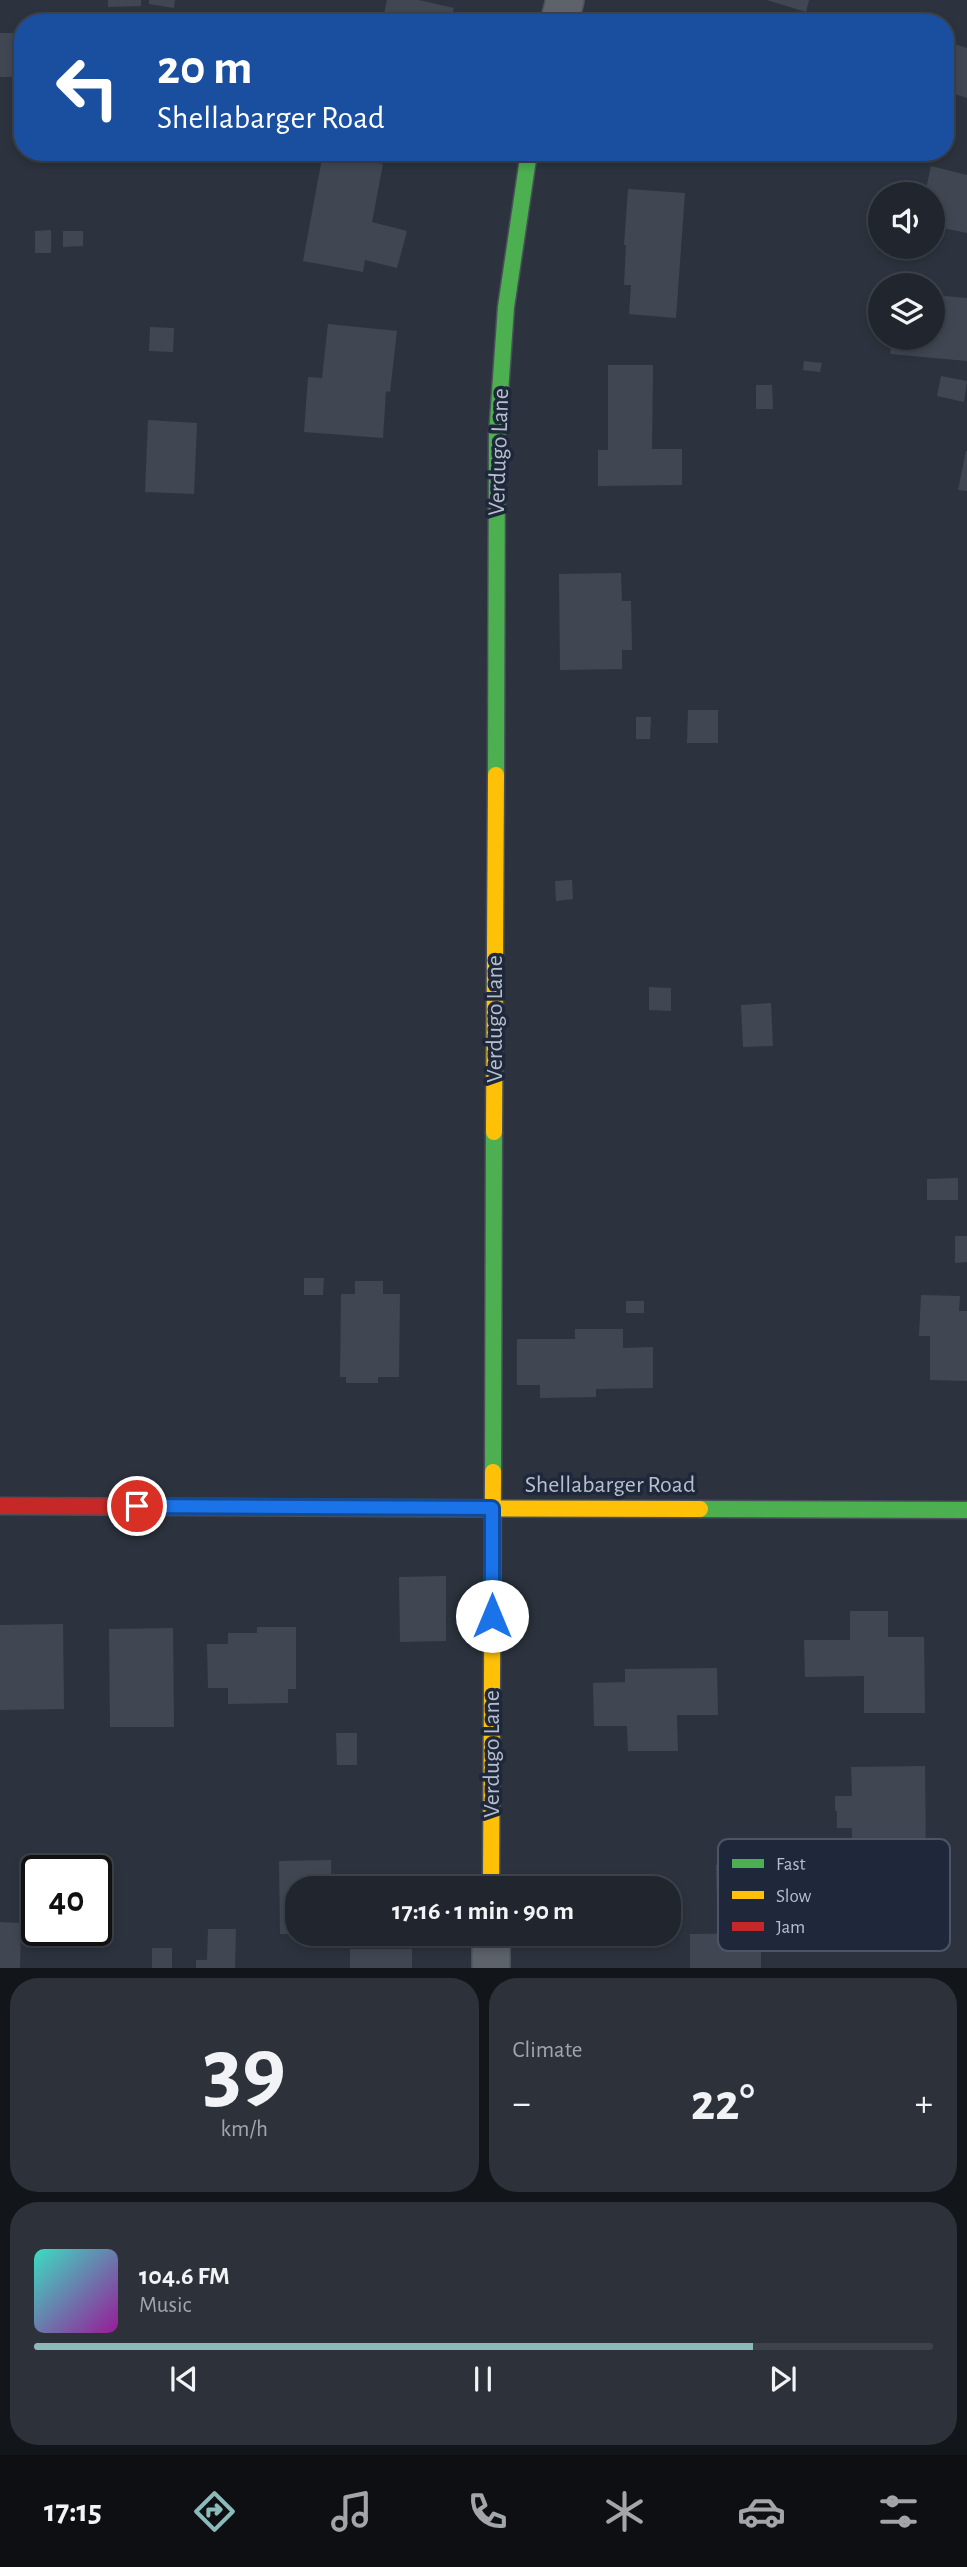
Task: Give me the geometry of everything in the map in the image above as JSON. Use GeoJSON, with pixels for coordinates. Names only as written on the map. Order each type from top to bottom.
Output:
{"type":"FeatureCollection","features":[{"type":"Feature","properties":{"kind":"street","name":"Verdugo Lane"},"geometry":{"type":"LineString","coordinates":[[491,1876],[498,435],[506,307],[529,161]]}},
{"type":"Feature","properties":{"kind":"street","name":"Shellabarger Road"},"geometry":{"type":"LineString","coordinates":[[0,1506],[967,1510]]}},
{"type":"Feature","properties":{"kind":"street"},"geometry":{"type":"LineString","coordinates":[[491,1946],[491,1968]]}},
{"type":"Feature","properties":{"kind":"building"},"geometry":{"type":"Polygon","coordinates":[[[108,0],[141,0],[141,6],[108,7],[108,0]]]}},
{"type":"Feature","properties":{"kind":"building"},"geometry":{"type":"Polygon","coordinates":[[[149,0],[175,0],[174,8],[149,4],[149,0]]]}},
{"type":"Feature","properties":{"kind":"building"},"geometry":{"type":"Polygon","coordinates":[[[387,0],[419,0],[454,8],[452,14],[384,14],[387,0]]]}},
{"type":"Feature","properties":{"kind":"building"},"geometry":{"type":"Polygon","coordinates":[[[767,0],[809,0],[806,12],[767,0]]]}},
{"type":"Feature","properties":{"kind":"building"},"geometry":{"type":"Polygon","coordinates":[[[0,33],[14,33],[14,77],[0,77],[0,33]]]}},
{"type":"Feature","properties":{"kind":"building"},"geometry":{"type":"Polygon","coordinates":[[[954,44],[967,48],[967,98],[954,94],[954,44]]]}},
{"type":"Feature","properties":{"kind":"building"},"geometry":{"type":"Polygon","coordinates":[[[322,161],[367,161],[383,164],[372,222],[407,231],[397,268],[365,260],[363,272],[303,261],[322,161]]]}},
{"type":"Feature","properties":{"kind":"building"},"geometry":{"type":"Polygon","coordinates":[[[931,166],[967,175],[967,233],[945,228],[945,182],[928,182],[931,166]]]}},
{"type":"Feature","properties":{"kind":"building"},"geometry":{"type":"Polygon","coordinates":[[[628,189],[685,193],[676,318],[629,314],[631,285],[624,285],[628,189]]]}},
{"type":"Feature","properties":{"kind":"building"},"geometry":{"type":"Polygon","coordinates":[[[51,230],[51,253],[35,253],[35,231],[51,230]]]}},
{"type":"Feature","properties":{"kind":"building"},"geometry":{"type":"Polygon","coordinates":[[[63,231],[83,231],[83,246],[63,247],[63,231]]]}},
{"type":"Feature","properties":{"kind":"building"},"geometry":{"type":"Polygon","coordinates":[[[945,296],[967,298],[967,361],[890,354],[890,350],[945,350],[945,296]]]}},
{"type":"Feature","properties":{"kind":"building"},"geometry":{"type":"Polygon","coordinates":[[[328,324],[397,331],[390,392],[386,391],[383,438],[304,432],[308,377],[322,378],[328,324]]]}},
{"type":"Feature","properties":{"kind":"building"},"geometry":{"type":"Polygon","coordinates":[[[150,327],[174,328],[173,352],[149,351],[150,327]]]}},
{"type":"Feature","properties":{"kind":"building"},"geometry":{"type":"Polygon","coordinates":[[[804,361],[822,363],[820,372],[803,370],[804,361]]]}},
{"type":"Feature","properties":{"kind":"building"},"geometry":{"type":"Polygon","coordinates":[[[608,365],[653,365],[652,449],[682,449],[682,485],[598,486],[598,450],[608,450],[608,365]]]}},
{"type":"Feature","properties":{"kind":"building"},"geometry":{"type":"Polygon","coordinates":[[[941,376],[967,381],[964,402],[937,396],[941,376]]]}},
{"type":"Feature","properties":{"kind":"building"},"geometry":{"type":"Polygon","coordinates":[[[756,385],[772,385],[773,409],[756,409],[756,385]]]}},
{"type":"Feature","properties":{"kind":"building"},"geometry":{"type":"Polygon","coordinates":[[[148,420],[197,423],[194,494],[145,492],[148,420]]]}},
{"type":"Feature","properties":{"kind":"building"},"geometry":{"type":"Polygon","coordinates":[[[967,451],[967,491],[958,490],[967,451]]]}},
{"type":"Feature","properties":{"kind":"building"},"geometry":{"type":"Polygon","coordinates":[[[621,573],[622,601],[631,601],[632,650],[622,650],[622,669],[560,670],[559,574],[621,573]]]}},
{"type":"Feature","properties":{"kind":"building"},"geometry":{"type":"Polygon","coordinates":[[[688,710],[718,710],[718,743],[687,743],[688,710]]]}},
{"type":"Feature","properties":{"kind":"building"},"geometry":{"type":"Polygon","coordinates":[[[636,717],[651,717],[650,739],[636,739],[636,717]]]}},
{"type":"Feature","properties":{"kind":"building"},"geometry":{"type":"Polygon","coordinates":[[[572,880],[573,899],[556,901],[555,881],[572,880]]]}},
{"type":"Feature","properties":{"kind":"building"},"geometry":{"type":"Polygon","coordinates":[[[649,987],[671,988],[671,1011],[649,1010],[649,987]]]}},
{"type":"Feature","properties":{"kind":"building"},"geometry":{"type":"Polygon","coordinates":[[[771,1003],[773,1046],[743,1047],[741,1005],[771,1003]]]}},
{"type":"Feature","properties":{"kind":"building"},"geometry":{"type":"Polygon","coordinates":[[[958,1178],[958,1200],[927,1200],[927,1179],[958,1178]]]}},
{"type":"Feature","properties":{"kind":"building"},"geometry":{"type":"Polygon","coordinates":[[[955,1236],[967,1236],[967,1262],[955,1263],[955,1236]]]}},
{"type":"Feature","properties":{"kind":"building"},"geometry":{"type":"Polygon","coordinates":[[[304,1278],[324,1278],[323,1295],[304,1295],[304,1278]]]}},
{"type":"Feature","properties":{"kind":"building"},"geometry":{"type":"Polygon","coordinates":[[[355,1281],[383,1281],[383,1294],[400,1294],[399,1377],[378,1377],[378,1383],[346,1383],[346,1377],[340,1377],[341,1294],[355,1294],[355,1281]]]}},
{"type":"Feature","properties":{"kind":"building"},"geometry":{"type":"Polygon","coordinates":[[[921,1295],[960,1296],[959,1311],[967,1311],[967,1381],[930,1380],[930,1336],[919,1336],[921,1295]]]}},
{"type":"Feature","properties":{"kind":"building"},"geometry":{"type":"Polygon","coordinates":[[[626,1301],[644,1301],[644,1313],[626,1313],[626,1301]]]}},
{"type":"Feature","properties":{"kind":"building"},"geometry":{"type":"Polygon","coordinates":[[[575,1329],[623,1329],[623,1348],[653,1347],[653,1388],[596,1389],[596,1397],[540,1398],[540,1385],[517,1385],[517,1339],[575,1339],[575,1329]]]}},
{"type":"Feature","properties":{"kind":"building"},"geometry":{"type":"Polygon","coordinates":[[[446,1576],[446,1641],[400,1642],[399,1577],[446,1576]]]}},
{"type":"Feature","properties":{"kind":"building"},"geometry":{"type":"Polygon","coordinates":[[[850,1611],[888,1611],[888,1637],[924,1637],[925,1713],[864,1713],[864,1676],[805,1677],[804,1640],[850,1640],[850,1611]]]}},
{"type":"Feature","properties":{"kind":"building"},"geometry":{"type":"Polygon","coordinates":[[[63,1624],[64,1709],[0,1710],[0,1625],[63,1624]]]}},
{"type":"Feature","properties":{"kind":"building"},"geometry":{"type":"Polygon","coordinates":[[[257,1627],[296,1627],[296,1689],[288,1689],[288,1703],[228,1704],[228,1688],[208,1688],[207,1644],[228,1644],[228,1633],[257,1633],[257,1627]]]}},
{"type":"Feature","properties":{"kind":"building"},"geometry":{"type":"Polygon","coordinates":[[[173,1628],[174,1727],[110,1727],[109,1629],[173,1628]]]}},
{"type":"Feature","properties":{"kind":"building"},"geometry":{"type":"Polygon","coordinates":[[[717,1668],[718,1715],[677,1715],[678,1751],[628,1751],[627,1726],[594,1726],[593,1683],[625,1682],[625,1669],[717,1668]]]}},
{"type":"Feature","properties":{"kind":"building"},"geometry":{"type":"Polygon","coordinates":[[[336,1733],[357,1733],[357,1765],[337,1765],[336,1733]]]}},
{"type":"Feature","properties":{"kind":"building"},"geometry":{"type":"Polygon","coordinates":[[[925,1766],[926,1839],[852,1839],[852,1828],[837,1828],[835,1796],[852,1796],[851,1767],[925,1766]]]}},
{"type":"Feature","properties":{"kind":"building"},"geometry":{"type":"Polygon","coordinates":[[[331,1860],[331,1876],[285,1876],[285,1934],[280,1934],[279,1861],[331,1860]]]}},
{"type":"Feature","properties":{"kind":"building"},"geometry":{"type":"Polygon","coordinates":[[[718,1865],[718,1903],[717,1903],[718,1865]]]}},
{"type":"Feature","properties":{"kind":"building"},"geometry":{"type":"Polygon","coordinates":[[[0,1922],[21,1923],[20,1968],[0,1968],[0,1922]]]}},
{"type":"Feature","properties":{"kind":"building"},"geometry":{"type":"Polygon","coordinates":[[[208,1929],[236,1929],[235,1968],[196,1968],[196,1960],[207,1960],[208,1929]]]}},
{"type":"Feature","properties":{"kind":"building"},"geometry":{"type":"Polygon","coordinates":[[[690,1934],[718,1934],[718,1951],[761,1951],[761,1968],[690,1968],[690,1934]]]}},
{"type":"Feature","properties":{"kind":"building"},"geometry":{"type":"Polygon","coordinates":[[[152,1948],[172,1948],[172,1968],[152,1968],[152,1948]]]}},
{"type":"Feature","properties":{"kind":"building"},"geometry":{"type":"Polygon","coordinates":[[[350,1949],[412,1949],[412,1968],[350,1968],[350,1949]]]}},
{"type":"Feature","properties":{"kind":"traffic: fast"},"geometry":{"type":"LineString","coordinates":[[496,775],[497,435],[506,307],[528,161]]}},
{"type":"Feature","properties":{"kind":"traffic: fast"},"geometry":{"type":"LineString","coordinates":[[493,1472],[494,1132]]}},
{"type":"Feature","properties":{"kind":"traffic: fast"},"geometry":{"type":"LineString","coordinates":[[700,1509],[967,1510]]}},
{"type":"Feature","properties":{"kind":"traffic: slow"},"geometry":{"type":"LineString","coordinates":[[494,1132],[496,775]]}},
{"type":"Feature","properties":{"kind":"traffic: slow"},"geometry":{"type":"LineString","coordinates":[[491,1876],[493,1472]]}},
{"type":"Feature","properties":{"kind":"traffic: slow"},"geometry":{"type":"LineString","coordinates":[[386,1508],[700,1509]]}},
{"type":"Feature","properties":{"kind":"traffic: jam"},"geometry":{"type":"LineString","coordinates":[[0,1506],[386,1508]]}},
{"type":"Feature","properties":{"kind":"route"},"geometry":{"type":"LineString","coordinates":[[137,1506],[492,1508],[492,1616]]}}]}
